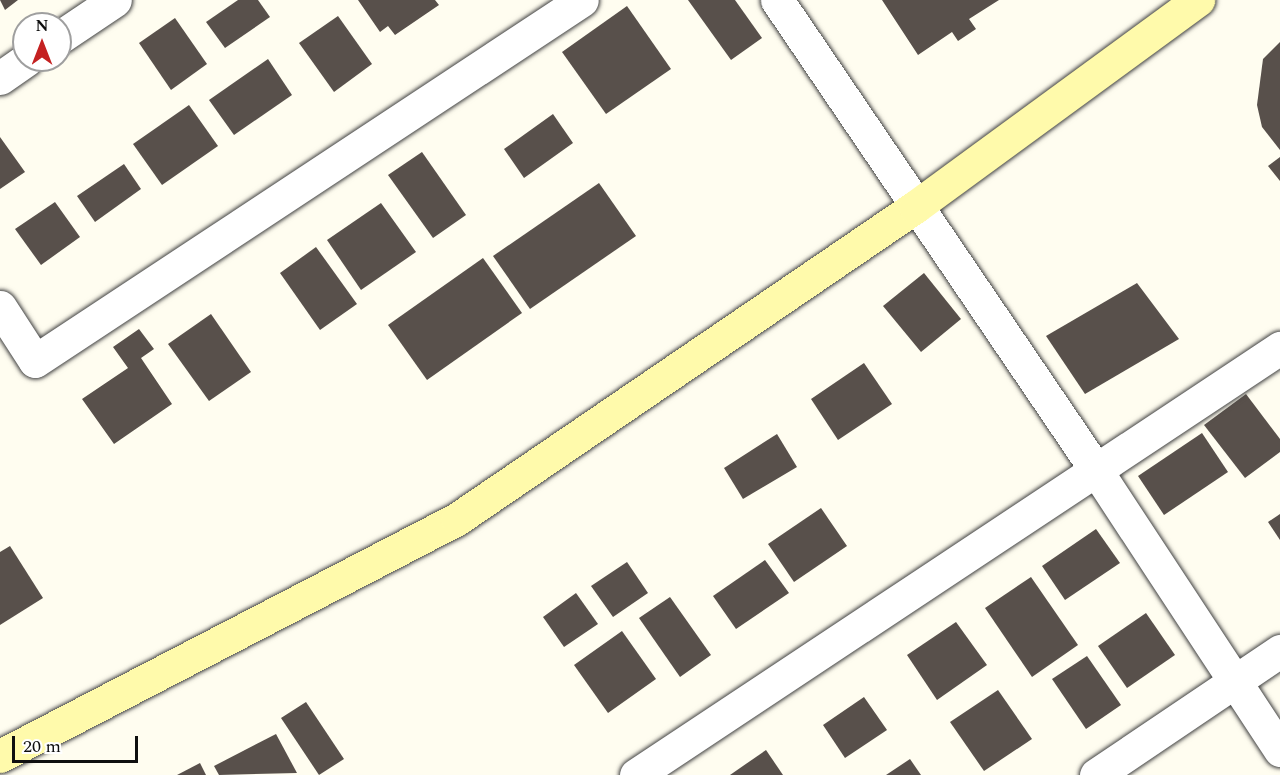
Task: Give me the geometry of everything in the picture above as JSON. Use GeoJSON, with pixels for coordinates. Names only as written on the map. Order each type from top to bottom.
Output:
{"type":"FeatureCollection","features":[{"type":"Feature","properties":{"kind":"street"},"geometry":{"type":"LineString","coordinates":[[72,29],[115,0]]}},
{"type":"Feature","properties":{"kind":"street"},"geometry":{"type":"LineString","coordinates":[[0,307],[35,361],[582,0]]}},
{"type":"Feature","properties":{"kind":"street"},"geometry":{"type":"LineString","coordinates":[[777,0],[915,207],[1096,470],[1280,750]]}},
{"type":"Feature","properties":{"kind":"street"},"geometry":{"type":"LineString","coordinates":[[0,756],[458,519],[915,207],[1198,0]]}},
{"type":"Feature","properties":{"kind":"street"},"geometry":{"type":"LineString","coordinates":[[636,775],[1280,348]]}},
{"type":"Feature","properties":{"kind":"street"},"geometry":{"type":"LineString","coordinates":[[1096,775],[1280,651]]}},
{"type":"Feature","properties":{"kind":"building"},"geometry":{"type":"Polygon","coordinates":[[[0,0],[18,0],[5,10],[0,0]]]}},
{"type":"Feature","properties":{"kind":"building"},"geometry":{"type":"Polygon","coordinates":[[[238,0],[258,0],[270,17],[225,48],[206,22],[238,0]]]}},
{"type":"Feature","properties":{"kind":"building"},"geometry":{"type":"Polygon","coordinates":[[[358,0],[435,0],[439,5],[395,35],[388,26],[380,32],[358,0]]]}},
{"type":"Feature","properties":{"kind":"building"},"geometry":{"type":"Polygon","coordinates":[[[688,0],[735,0],[762,38],[731,60],[688,0]]]}},
{"type":"Feature","properties":{"kind":"building"},"geometry":{"type":"Polygon","coordinates":[[[882,0],[999,0],[969,19],[976,29],[958,41],[952,32],[918,55],[882,0]]]}},
{"type":"Feature","properties":{"kind":"building"},"geometry":{"type":"Polygon","coordinates":[[[627,6],[671,69],[606,114],[562,52],[627,6]]]}},
{"type":"Feature","properties":{"kind":"building"},"geometry":{"type":"Polygon","coordinates":[[[338,16],[372,64],[334,92],[299,43],[338,16]]]}},
{"type":"Feature","properties":{"kind":"building"},"geometry":{"type":"Polygon","coordinates":[[[175,18],[207,64],[171,90],[139,43],[175,18]]]}},
{"type":"Feature","properties":{"kind":"building"},"geometry":{"type":"Polygon","coordinates":[[[1280,42],[1280,150],[1262,127],[1257,105],[1263,59],[1280,42]]]}},
{"type":"Feature","properties":{"kind":"building"},"geometry":{"type":"Polygon","coordinates":[[[268,59],[292,95],[234,135],[209,100],[268,59]]]}},
{"type":"Feature","properties":{"kind":"building"},"geometry":{"type":"Polygon","coordinates":[[[189,105],[218,146],[162,185],[133,144],[189,105]]]}},
{"type":"Feature","properties":{"kind":"building"},"geometry":{"type":"Polygon","coordinates":[[[553,114],[573,143],[524,178],[504,149],[553,114]]]}},
{"type":"Feature","properties":{"kind":"building"},"geometry":{"type":"Polygon","coordinates":[[[0,137],[25,172],[0,189],[0,137]]]}},
{"type":"Feature","properties":{"kind":"building"},"geometry":{"type":"Polygon","coordinates":[[[422,152],[466,215],[433,238],[388,175],[422,152]]]}},
{"type":"Feature","properties":{"kind":"building"},"geometry":{"type":"Polygon","coordinates":[[[1280,157],[1280,181],[1268,166],[1280,157]]]}},
{"type":"Feature","properties":{"kind":"building"},"geometry":{"type":"Polygon","coordinates":[[[124,164],[141,189],[95,222],[77,196],[124,164]]]}},
{"type":"Feature","properties":{"kind":"building"},"geometry":{"type":"Polygon","coordinates":[[[599,183],[636,236],[530,309],[493,256],[599,183]]]}},
{"type":"Feature","properties":{"kind":"building"},"geometry":{"type":"Polygon","coordinates":[[[55,202],[80,237],[41,265],[15,229],[55,202]]]}},
{"type":"Feature","properties":{"kind":"building"},"geometry":{"type":"Polygon","coordinates":[[[381,203],[416,252],[361,290],[327,240],[381,203]]]}},
{"type":"Feature","properties":{"kind":"building"},"geometry":{"type":"Polygon","coordinates":[[[316,247],[357,304],[320,330],[280,273],[316,247]]]}},
{"type":"Feature","properties":{"kind":"building"},"geometry":{"type":"Polygon","coordinates":[[[483,258],[522,313],[427,380],[388,325],[483,258]]]}},
{"type":"Feature","properties":{"kind":"building"},"geometry":{"type":"Polygon","coordinates":[[[924,273],[961,319],[921,352],[883,306],[924,273]]]}},
{"type":"Feature","properties":{"kind":"building"},"geometry":{"type":"Polygon","coordinates":[[[1137,283],[1179,339],[1085,394],[1046,336],[1137,283]]]}},
{"type":"Feature","properties":{"kind":"building"},"geometry":{"type":"Polygon","coordinates":[[[211,314],[251,372],[209,401],[168,344],[211,314]]]}},
{"type":"Feature","properties":{"kind":"building"},"geometry":{"type":"Polygon","coordinates":[[[139,329],[154,349],[141,358],[172,404],[114,444],[82,399],[128,368],[113,347],[139,329]]]}},
{"type":"Feature","properties":{"kind":"building"},"geometry":{"type":"Polygon","coordinates":[[[864,363],[892,404],[838,440],[811,399],[864,363]]]}},
{"type":"Feature","properties":{"kind":"building"},"geometry":{"type":"Polygon","coordinates":[[[1246,394],[1280,439],[1280,452],[1245,478],[1204,425],[1246,394]]]}},
{"type":"Feature","properties":{"kind":"building"},"geometry":{"type":"Polygon","coordinates":[[[1202,433],[1228,472],[1164,515],[1138,476],[1202,433]]]}},
{"type":"Feature","properties":{"kind":"building"},"geometry":{"type":"Polygon","coordinates":[[[777,434],[797,467],[743,499],[724,468],[777,434]]]}},
{"type":"Feature","properties":{"kind":"building"},"geometry":{"type":"Polygon","coordinates":[[[821,508],[847,546],[794,582],[768,544],[821,508]]]}},
{"type":"Feature","properties":{"kind":"building"},"geometry":{"type":"Polygon","coordinates":[[[1280,514],[1280,540],[1268,522],[1280,514]]]}},
{"type":"Feature","properties":{"kind":"building"},"geometry":{"type":"Polygon","coordinates":[[[1096,529],[1120,563],[1065,600],[1042,566],[1096,529]]]}},
{"type":"Feature","properties":{"kind":"building"},"geometry":{"type":"Polygon","coordinates":[[[10,546],[43,598],[0,625],[0,552],[10,546]]]}},
{"type":"Feature","properties":{"kind":"building"},"geometry":{"type":"Polygon","coordinates":[[[765,560],[789,593],[736,629],[713,596],[765,560]]]}},
{"type":"Feature","properties":{"kind":"building"},"geometry":{"type":"Polygon","coordinates":[[[627,562],[648,593],[613,617],[591,586],[627,562]]]}},
{"type":"Feature","properties":{"kind":"building"},"geometry":{"type":"Polygon","coordinates":[[[1031,577],[1078,645],[1032,677],[985,608],[1031,577]]]}},
{"type":"Feature","properties":{"kind":"building"},"geometry":{"type":"Polygon","coordinates":[[[576,593],[598,624],[564,647],[543,617],[576,593]]]}},
{"type":"Feature","properties":{"kind":"building"},"geometry":{"type":"Polygon","coordinates":[[[670,597],[711,655],[680,677],[639,618],[670,597]]]}},
{"type":"Feature","properties":{"kind":"building"},"geometry":{"type":"Polygon","coordinates":[[[1146,613],[1175,655],[1127,688],[1098,646],[1146,613]]]}},
{"type":"Feature","properties":{"kind":"building"},"geometry":{"type":"Polygon","coordinates":[[[956,622],[987,665],[937,700],[907,655],[956,622]]]}},
{"type":"Feature","properties":{"kind":"building"},"geometry":{"type":"Polygon","coordinates":[[[622,631],[656,679],[608,713],[574,665],[622,631]]]}},
{"type":"Feature","properties":{"kind":"building"},"geometry":{"type":"Polygon","coordinates":[[[1087,656],[1121,705],[1086,729],[1052,679],[1087,656]]]}},
{"type":"Feature","properties":{"kind":"building"},"geometry":{"type":"Polygon","coordinates":[[[998,690],[1032,739],[984,771],[950,722],[998,690]]]}},
{"type":"Feature","properties":{"kind":"building"},"geometry":{"type":"Polygon","coordinates":[[[864,697],[887,730],[845,758],[823,725],[864,697]]]}},
{"type":"Feature","properties":{"kind":"building"},"geometry":{"type":"Polygon","coordinates":[[[306,702],[344,759],[319,775],[281,718],[306,702]]]}},
{"type":"Feature","properties":{"kind":"building"},"geometry":{"type":"Polygon","coordinates":[[[276,734],[297,773],[219,775],[214,766],[276,734]]]}},
{"type":"Feature","properties":{"kind":"building"},"geometry":{"type":"Polygon","coordinates":[[[766,750],[783,775],[730,775],[766,750]]]}},
{"type":"Feature","properties":{"kind":"building"},"geometry":{"type":"Polygon","coordinates":[[[910,759],[921,775],[886,775],[910,759]]]}},
{"type":"Feature","properties":{"kind":"building"},"geometry":{"type":"Polygon","coordinates":[[[200,763],[206,775],[177,775],[200,763]]]}}]}
